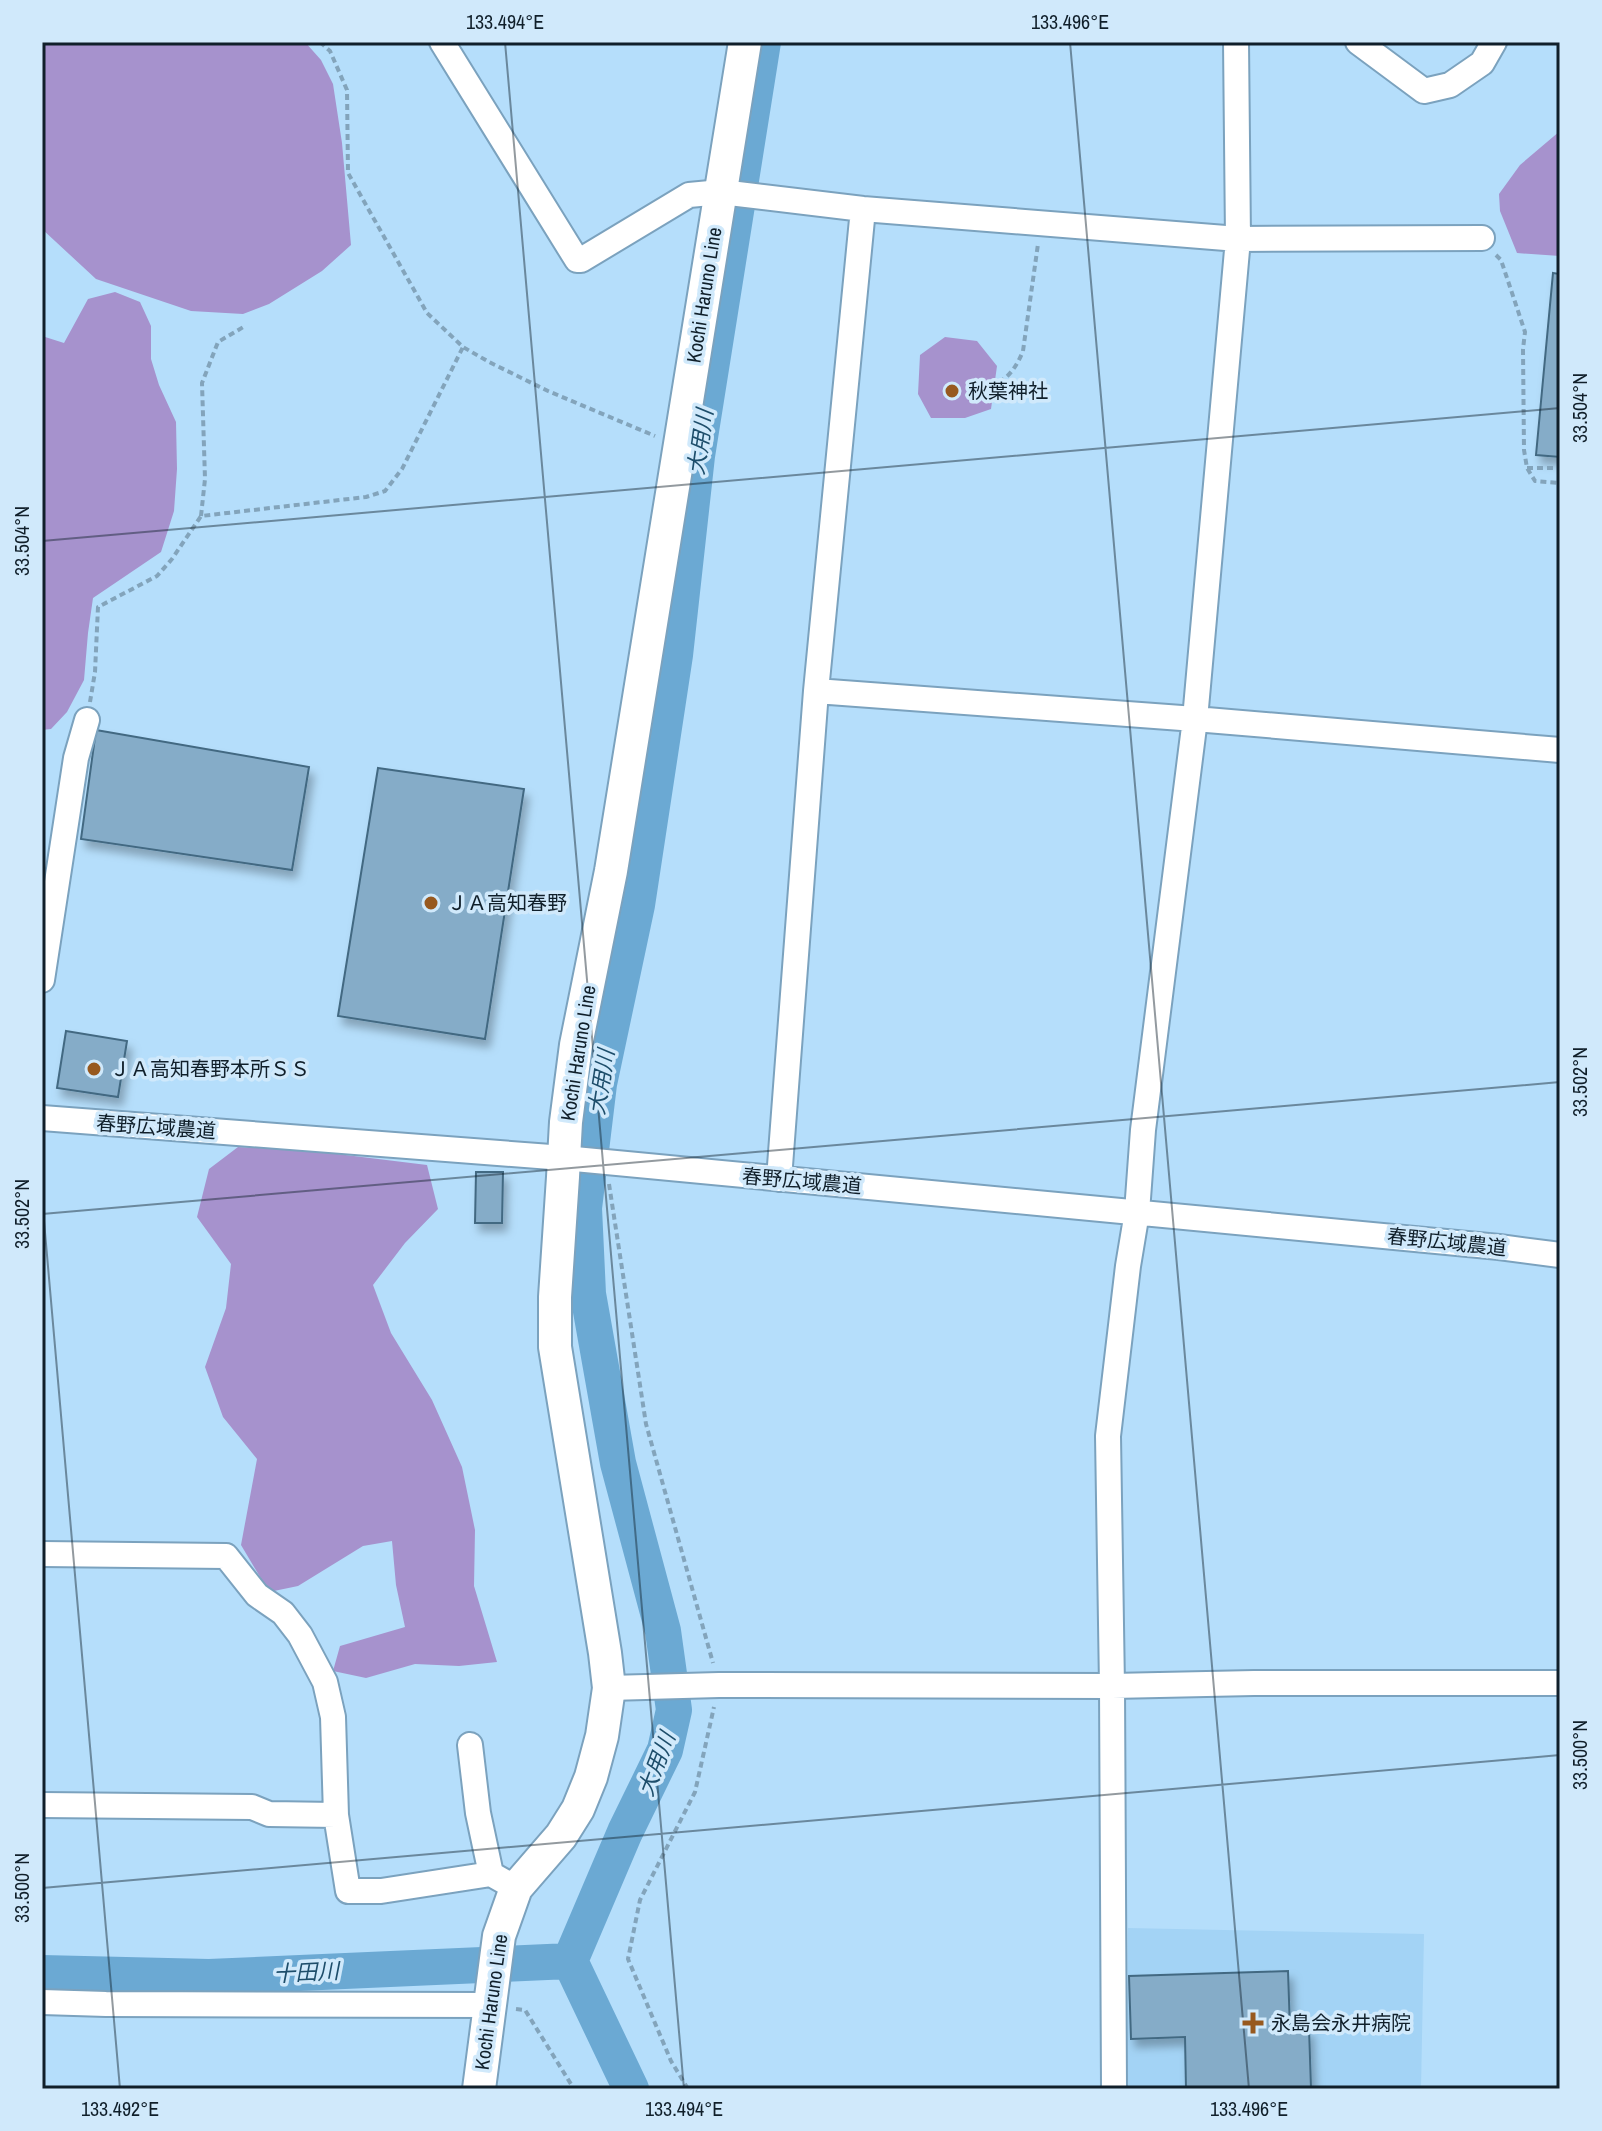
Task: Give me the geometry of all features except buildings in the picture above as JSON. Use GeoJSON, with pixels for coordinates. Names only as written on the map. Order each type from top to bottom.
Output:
{"type":"FeatureCollection","features":[{"type":"Feature","properties":{"kind":"main road","name":"Kochi Haruno Line"},"geometry":{"type":"LineString","coordinates":[[479,2089],[504,1881],[561,1836],[578,1809],[622,1687],[605,1653],[555,1347],[555,1297],[566,1122],[576,1045],[611,871],[680,446],[736,194],[744,42]]}},
{"type":"Feature","properties":{"kind":"street"},"geometry":{"type":"LineString","coordinates":[[442,42],[577,260],[689,195],[736,194],[863,209],[1238,239],[1482,238]]}},
{"type":"Feature","properties":{"kind":"street"},"geometry":{"type":"LineString","coordinates":[[1114,2089],[1108,1436],[1195,719],[1238,239],[1236,42]]}},
{"type":"Feature","properties":{"kind":"street"},"geometry":{"type":"LineString","coordinates":[[1358,42],[1424,91],[1450,85],[1482,63],[1494,42]]}},
{"type":"Feature","properties":{"kind":"street"},"geometry":{"type":"LineString","coordinates":[[779,1179],[816,691],[863,209]]}},
{"type":"Feature","properties":{"kind":"street"},"geometry":{"type":"LineString","coordinates":[[816,691],[1560,750]]}},
{"type":"Feature","properties":{"kind":"street"},"geometry":{"type":"LineString","coordinates":[[42,980],[76,758],[87,720]]}},
{"type":"Feature","properties":{"kind":"street","name":"春野広域農道"},"geometry":{"type":"LineString","coordinates":[[42,1118],[564,1158],[1560,1255]]}},
{"type":"Feature","properties":{"kind":"street"},"geometry":{"type":"LineString","coordinates":[[42,1554],[226,1556],[257,1595],[283,1613],[300,1635],[325,1682],[333,1717],[336,1815],[348,1891],[504,1881],[478,1813],[470,1745]]}},
{"type":"Feature","properties":{"kind":"street"},"geometry":{"type":"LineString","coordinates":[[622,1687],[1560,1683]]}},
{"type":"Feature","properties":{"kind":"street"},"geometry":{"type":"LineString","coordinates":[[42,1805],[252,1807],[269,1814],[336,1815]]}},
{"type":"Feature","properties":{"kind":"street"},"geometry":{"type":"LineString","coordinates":[[42,2002],[490,2002]]}},
{"type":"Feature","properties":{"kind":"path"},"geometry":{"type":"LineString","coordinates":[[320,42],[330,51],[347,90],[348,173],[427,313],[463,347],[548,391],[680,446]]}},
{"type":"Feature","properties":{"kind":"path"},"geometry":{"type":"LineString","coordinates":[[971,392],[989,389],[1008,377],[1023,351],[1041,222]]}},
{"type":"Feature","properties":{"kind":"path"},"geometry":{"type":"LineString","coordinates":[[1482,238],[1501,260],[1525,332],[1524,450],[1527,468],[1535,481],[1560,483]]}},
{"type":"Feature","properties":{"kind":"path"},"geometry":{"type":"LineString","coordinates":[[87,720],[95,672],[98,607],[157,576],[201,516],[205,479],[202,383],[218,342],[245,326]]}},
{"type":"Feature","properties":{"kind":"path"},"geometry":{"type":"LineString","coordinates":[[201,516],[366,497],[385,491],[402,469],[463,347]]}},
{"type":"Feature","properties":{"kind":"path"},"geometry":{"type":"LineString","coordinates":[[1527,468],[1560,468]]}},
{"type":"Feature","properties":{"kind":"path"},"geometry":{"type":"LineString","coordinates":[[606,1162],[646,1424],[714,1685],[695,1792],[640,1900],[628,1959],[671,2061],[688,2089]]}},
{"type":"Feature","properties":{"kind":"path"},"geometry":{"type":"LineString","coordinates":[[490,2002],[525,2010],[574,2089]]}},
{"type":"Feature","properties":{"kind":"shaded area"},"geometry":{"type":"Polygon","coordinates":[[[42,42],[305,42],[321,60],[333,84],[351,245],[322,271],[269,304],[243,314],[191,311],[96,279],[42,229],[42,42]]]}},
{"type":"Feature","properties":{"kind":"shaded area"},"geometry":{"type":"Polygon","coordinates":[[[1560,131],[1560,256],[1517,253],[1500,211],[1499,194],[1520,165],[1560,131]]]}},
{"type":"Feature","properties":{"kind":"shaded area"},"geometry":{"type":"Polygon","coordinates":[[[115,292],[140,302],[151,326],[151,359],[176,422],[174,511],[161,552],[93,598],[84,680],[67,712],[51,729],[42,730],[42,336],[64,343],[88,299],[115,292]]]}},
{"type":"Feature","properties":{"kind":"shaded area"},"geometry":{"type":"Polygon","coordinates":[[[945,337],[977,341],[997,366],[991,409],[965,418],[931,418],[918,394],[920,355],[945,337]]]}},
{"type":"Feature","properties":{"kind":"shaded area"},"geometry":{"type":"Polygon","coordinates":[[[238,1147],[313,1151],[427,1165],[438,1209],[405,1243],[373,1285],[391,1333],[432,1400],[462,1467],[475,1530],[474,1586],[497,1662],[459,1666],[415,1664],[366,1678],[333,1671],[340,1646],[405,1627],[396,1585],[392,1541],[363,1546],[298,1586],[269,1592],[241,1545],[257,1459],[223,1417],[205,1367],[226,1308],[231,1264],[197,1217],[209,1169],[238,1147]]]}},
{"type":"Feature","properties":{"kind":"shaded area"},"geometry":{"type":"Polygon","coordinates":[[[1128,1928],[1424,1934],[1421,2089],[1127,2089],[1128,1928]]]}},
{"type":"Feature","properties":{"kind":"waterway","name":"大用川"},"geometry":{"type":"LineString","coordinates":[[631,2089],[570,1961],[625,1832],[665,1750],[674,1710],[663,1631],[618,1463],[588,1294],[584,1208],[599,1084],[637,905],[675,655],[697,456],[763,42]]}},
{"type":"Feature","properties":{"kind":"waterway","name":"十田川"},"geometry":{"type":"LineString","coordinates":[[42,1973],[209,1977],[570,1961]]}},
{"type":"Feature","properties":{"kind":"place","name":"秋葉神社"},"geometry":{"type":"Point","coordinates":[952,391]}},
{"type":"Feature","properties":{"kind":"place","name":"ＪＡ高知春野"},"geometry":{"type":"Point","coordinates":[431,903]}},
{"type":"Feature","properties":{"kind":"place","name":"ＪＡ高知春野本所ＳＳ"},"geometry":{"type":"Point","coordinates":[94,1069]}},
{"type":"Feature","properties":{"kind":"place","name":"永島会永井病院"},"geometry":{"type":"Point","coordinates":[1253,2023]}}]}
